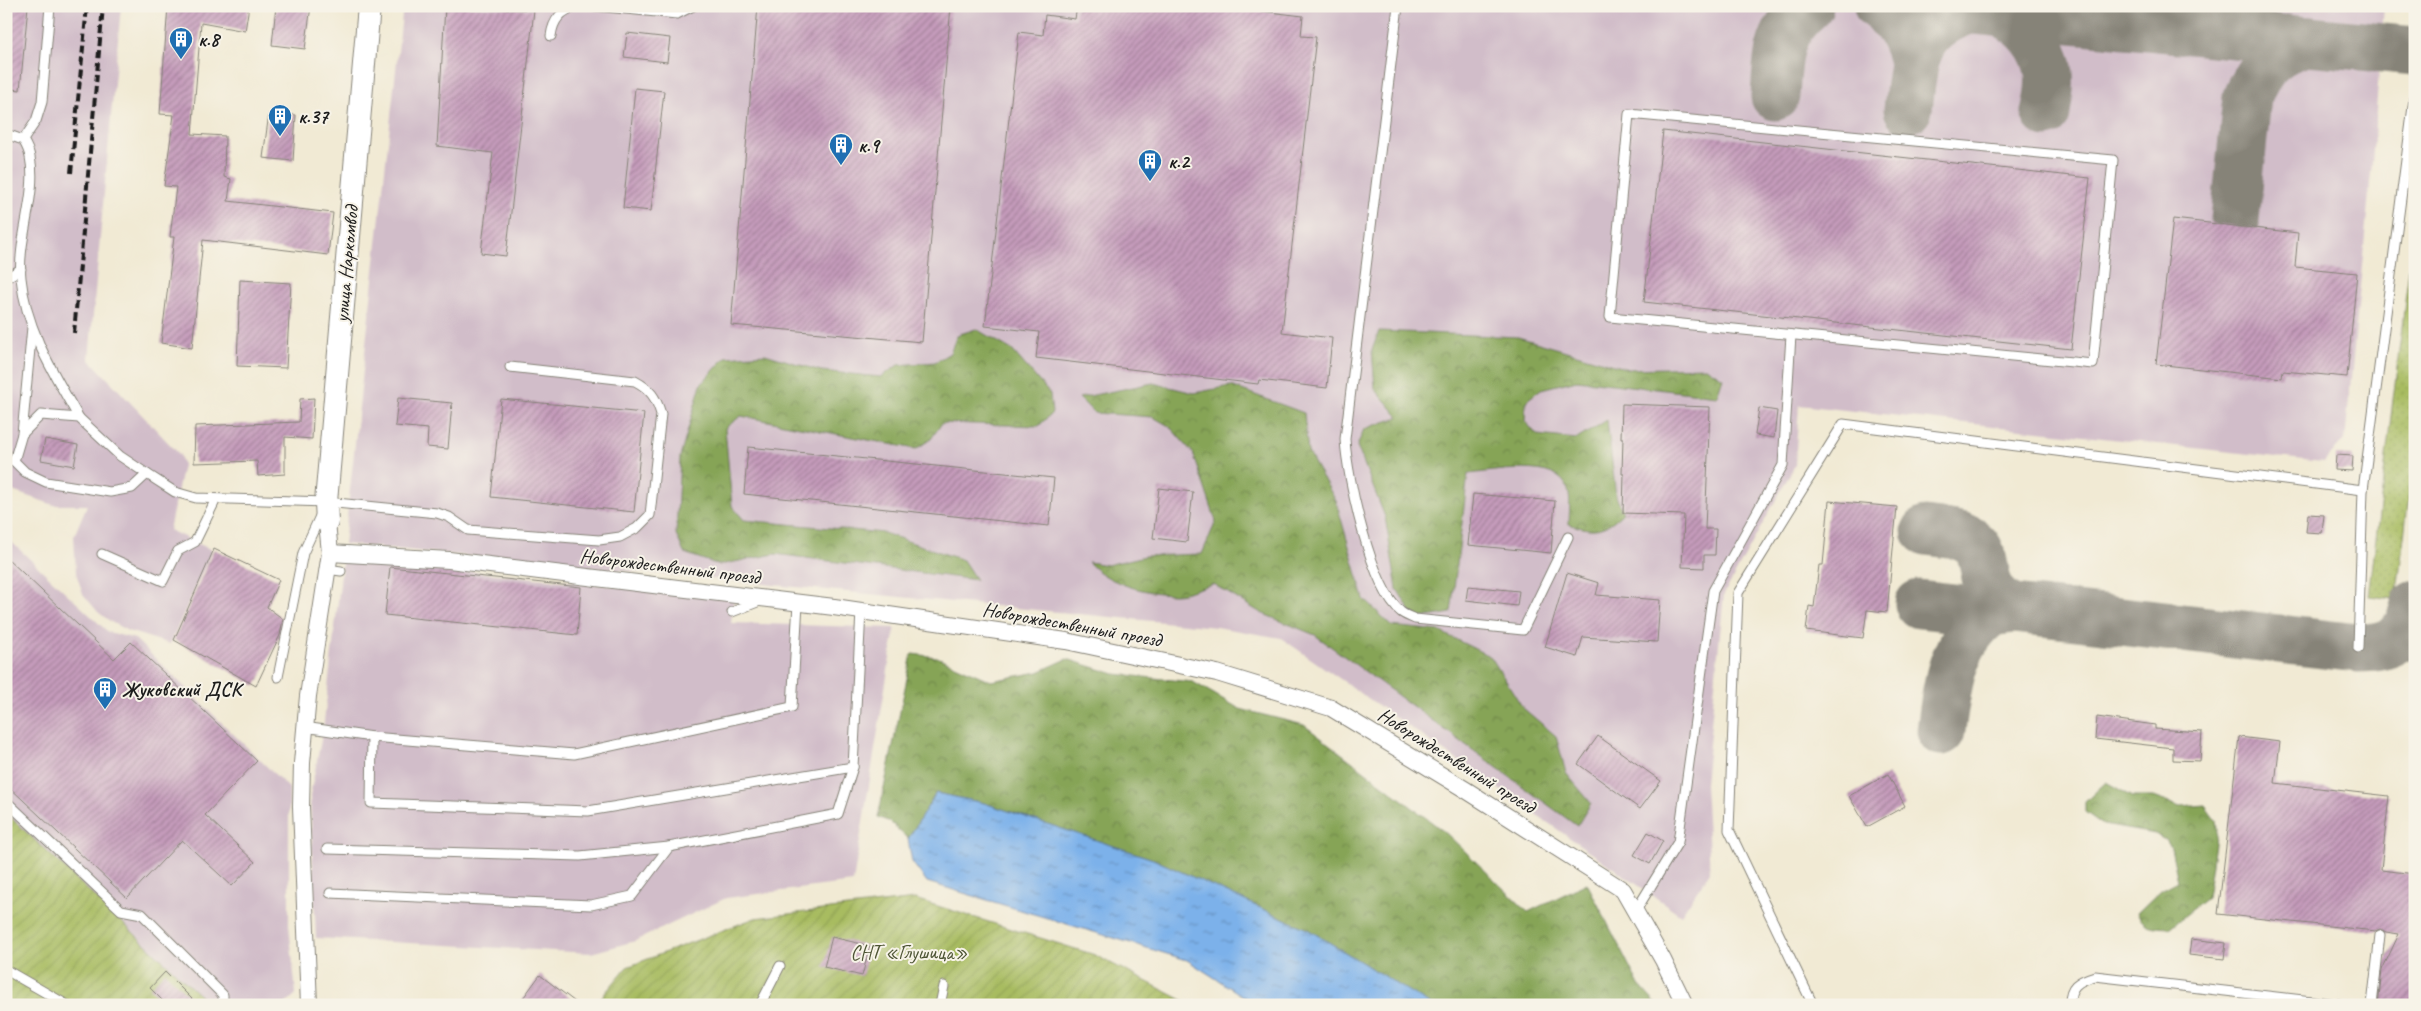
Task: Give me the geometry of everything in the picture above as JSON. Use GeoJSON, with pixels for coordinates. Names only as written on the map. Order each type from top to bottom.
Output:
{"type":"FeatureCollection","features":[{"type":"Feature","properties":{"kind":"street","name":"улица Наркомвод"},"geometry":{"type":"LineString","coordinates":[[327,512],[369,6]]}},
{"type":"Feature","properties":{"kind":"street"},"geometry":{"type":"LineString","coordinates":[[309,1005],[302,807],[304,727],[332,564],[327,512]]}},
{"type":"Feature","properties":{"kind":"street","name":"Новорождественный проезд"},"geometry":{"type":"LineString","coordinates":[[332,564],[449,560],[861,611],[1066,641],[1217,673],[1331,708],[1466,790],[1623,890],[1663,960],[1685,1005]]}},
{"type":"Feature","properties":{"kind":"lane"},"geometry":{"type":"LineString","coordinates":[[23,140],[36,121],[42,102],[50,6]]}},
{"type":"Feature","properties":{"kind":"lane"},"geometry":{"type":"LineString","coordinates":[[551,36],[552,24],[558,16],[565,10],[578,6]]}},
{"type":"Feature","properties":{"kind":"lane"},"geometry":{"type":"LineString","coordinates":[[594,6],[677,14],[693,6]]}},
{"type":"Feature","properties":{"kind":"lane"},"geometry":{"type":"LineString","coordinates":[[1398,6],[1345,439],[1350,476],[1368,547],[1380,580],[1400,612],[1415,619],[1523,630],[1568,537]]}},
{"type":"Feature","properties":{"kind":"lane"},"geometry":{"type":"LineString","coordinates":[[2358,648],[2363,490],[2415,91]]}},
{"type":"Feature","properties":{"kind":"lane"},"geometry":{"type":"LineString","coordinates":[[1629,114],[2112,160],[2093,364],[1791,335],[1610,317],[1629,114]]}},
{"type":"Feature","properties":{"kind":"lane"},"geometry":{"type":"LineString","coordinates":[[6,134],[23,140],[30,157],[32,176],[21,278],[32,326],[46,360],[79,418],[120,456],[175,492],[196,498],[327,512],[437,513],[449,517],[468,530],[599,540],[620,537],[637,528],[650,515],[661,414],[657,400],[648,388],[635,381],[510,367]]}},
{"type":"Feature","properties":{"kind":"lane"},"geometry":{"type":"LineString","coordinates":[[6,278],[21,269]]}},
{"type":"Feature","properties":{"kind":"lane"},"geometry":{"type":"LineString","coordinates":[[32,326],[22,434],[10,460],[25,472],[46,482],[110,492],[132,488],[147,474]]}},
{"type":"Feature","properties":{"kind":"lane"},"geometry":{"type":"LineString","coordinates":[[1635,912],[1678,842],[1713,590],[1782,465],[1791,335]]}},
{"type":"Feature","properties":{"kind":"lane"},"geometry":{"type":"LineString","coordinates":[[22,434],[41,415],[79,418]]}},
{"type":"Feature","properties":{"kind":"lane"},"geometry":{"type":"LineString","coordinates":[[1813,1005],[1728,830],[1738,593],[1843,424],[2363,490]]}},
{"type":"Feature","properties":{"kind":"lane"},"geometry":{"type":"LineString","coordinates":[[102,554],[163,581],[178,550],[194,542],[216,499]]}},
{"type":"Feature","properties":{"kind":"lane"},"geometry":{"type":"LineString","coordinates":[[278,677],[303,554],[327,512]]}},
{"type":"Feature","properties":{"kind":"lane"},"geometry":{"type":"LineString","coordinates":[[732,612],[765,599]]}},
{"type":"Feature","properties":{"kind":"lane"},"geometry":{"type":"LineString","coordinates":[[304,727],[372,737],[574,754],[792,707],[798,603]]}},
{"type":"Feature","properties":{"kind":"lane"},"geometry":{"type":"LineString","coordinates":[[326,850],[580,856],[669,846],[838,814],[853,768],[861,611]]}},
{"type":"Feature","properties":{"kind":"lane"},"geometry":{"type":"LineString","coordinates":[[372,737],[371,804],[588,811],[853,768]]}},
{"type":"Feature","properties":{"kind":"lane"},"geometry":{"type":"LineString","coordinates":[[6,801],[121,910],[142,914],[222,995],[223,1005]]}},
{"type":"Feature","properties":{"kind":"lane"},"geometry":{"type":"LineString","coordinates":[[330,893],[591,905],[632,896],[669,846]]}},
{"type":"Feature","properties":{"kind":"lane"},"geometry":{"type":"LineString","coordinates":[[2372,1005],[2380,935]]}},
{"type":"Feature","properties":{"kind":"lane"},"geometry":{"type":"LineString","coordinates":[[760,1005],[780,966]]}},
{"type":"Feature","properties":{"kind":"lane"},"geometry":{"type":"LineString","coordinates":[[6,970],[67,1005]]}},
{"type":"Feature","properties":{"kind":"lane"},"geometry":{"type":"LineString","coordinates":[[2070,1005],[2072,988],[2076,984],[2095,976],[2346,1005]]}},
{"type":"Feature","properties":{"kind":"lane"},"geometry":{"type":"LineString","coordinates":[[940,1005],[944,986]]}},
{"type":"Feature","properties":{"kind":"shaded area"},"geometry":{"type":"Polygon","coordinates":[[[6,6],[121,6],[89,359],[180,455],[183,465],[169,530],[212,550],[170,644],[128,631],[111,622],[98,612],[83,594],[76,573],[74,536],[87,505],[54,505],[6,489],[6,6]]]}},
{"type":"Feature","properties":{"kind":"shaded area"},"geometry":{"type":"Polygon","coordinates":[[[403,6],[2384,6],[2372,163],[2345,440],[2323,462],[1799,405],[1795,465],[1724,594],[1705,784],[1710,872],[1681,915],[1281,638],[1216,627],[344,544],[403,6]]]}},
{"type":"Feature","properties":{"kind":"shaded area"},"geometry":{"type":"Polygon","coordinates":[[[6,537],[108,632],[135,639],[289,788],[289,925],[296,994],[284,1005],[208,1005],[6,813],[6,537]]]}},
{"type":"Feature","properties":{"kind":"shaded area"},"geometry":{"type":"Polygon","coordinates":[[[343,558],[734,599],[731,623],[895,628],[853,882],[726,898],[635,941],[591,953],[316,938],[310,796],[323,730],[343,558]]]}},
{"type":"Feature","properties":{"kind":"green space"},"geometry":{"type":"Polygon","coordinates":[[[2415,220],[2415,450],[2396,599],[2369,596],[2415,220]]]}},
{"type":"Feature","properties":{"kind":"green space"},"geometry":{"type":"Polygon","coordinates":[[[976,329],[1012,350],[1050,394],[1052,413],[1039,426],[942,423],[931,439],[916,449],[741,416],[725,428],[732,506],[744,520],[884,533],[963,560],[976,580],[775,554],[719,565],[684,553],[676,534],[680,457],[701,384],[726,357],[765,354],[821,371],[881,377],[898,365],[935,362],[950,353],[957,335],[976,329]]]}},
{"type":"Feature","properties":{"kind":"green space"},"geometry":{"type":"Polygon","coordinates":[[[1379,331],[1518,337],[1628,369],[1706,367],[1723,378],[1717,396],[1577,380],[1541,389],[1526,401],[1525,421],[1537,435],[1577,439],[1607,420],[1616,496],[1623,513],[1610,524],[1598,529],[1578,527],[1569,524],[1570,503],[1568,490],[1562,480],[1552,474],[1539,470],[1524,469],[1468,474],[1451,613],[1415,619],[1397,589],[1385,517],[1357,446],[1364,429],[1399,417],[1375,389],[1372,350],[1379,331]]]}},
{"type":"Feature","properties":{"kind":"green space"},"geometry":{"type":"Polygon","coordinates":[[[1153,383],[1194,393],[1231,386],[1304,413],[1308,452],[1336,501],[1364,599],[1392,626],[1439,631],[1491,657],[1523,708],[1556,736],[1566,773],[1591,803],[1577,826],[1315,635],[1261,613],[1213,584],[1179,594],[1150,592],[1116,582],[1096,570],[1088,562],[1107,565],[1145,556],[1202,554],[1216,521],[1193,453],[1169,426],[1153,417],[1094,413],[1079,398],[1153,383]]]}},
{"type":"Feature","properties":{"kind":"green space"},"geometry":{"type":"Polygon","coordinates":[[[912,654],[937,657],[991,681],[1038,672],[1067,659],[1115,674],[1193,682],[1240,709],[1304,725],[1446,833],[1528,912],[1587,883],[1639,985],[1657,1005],[1431,1005],[1309,930],[1153,859],[984,803],[936,793],[908,839],[890,822],[878,817],[912,654]]]}},
{"type":"Feature","properties":{"kind":"green space"},"geometry":{"type":"Polygon","coordinates":[[[2106,782],[2133,797],[2153,797],[2180,807],[2205,805],[2216,820],[2217,830],[2207,898],[2169,928],[2154,927],[2146,924],[2137,913],[2161,890],[2178,881],[2171,848],[2166,840],[2155,834],[2103,825],[2085,812],[2085,802],[2106,782]]]}},
{"type":"Feature","properties":{"kind":"green space"},"geometry":{"type":"Polygon","coordinates":[[[6,813],[208,1003],[208,1005],[6,1005],[6,813]]]}},
{"type":"Feature","properties":{"kind":"green space","name":"СНТ «Глушица»"},"geometry":{"type":"Polygon","coordinates":[[[915,899],[1095,955],[1192,1005],[595,1005],[627,967],[755,918],[915,899]]]}},
{"type":"Feature","properties":{"kind":"water"},"geometry":{"type":"Polygon","coordinates":[[[936,793],[984,803],[1153,859],[1309,930],[1431,1005],[1257,1005],[1187,960],[927,882],[912,862],[908,839],[936,793]]]}},
{"type":"Feature","properties":{"kind":"building"},"geometry":{"type":"Polygon","coordinates":[[[6,6],[28,6],[20,90],[6,88],[6,6]]]}},
{"type":"Feature","properties":{"kind":"building"},"geometry":{"type":"Polygon","coordinates":[[[168,6],[249,6],[245,31],[201,23],[192,134],[225,136],[224,177],[231,179],[228,201],[333,213],[328,255],[203,240],[192,348],[161,343],[174,237],[170,237],[176,187],[164,186],[174,115],[160,114],[168,6]]]}},
{"type":"Feature","properties":{"kind":"building"},"geometry":{"type":"Polygon","coordinates":[[[276,6],[311,6],[305,49],[272,45],[276,6]]]}},
{"type":"Feature","properties":{"kind":"building"},"geometry":{"type":"Polygon","coordinates":[[[445,6],[534,10],[506,256],[481,253],[493,153],[437,146],[445,6]]]}},
{"type":"Feature","properties":{"kind":"building","name":"к.9"},"geometry":{"type":"Polygon","coordinates":[[[758,6],[951,6],[922,342],[731,325],[758,6]]]}},
{"type":"Feature","properties":{"kind":"building","name":"к.2"},"geometry":{"type":"Polygon","coordinates":[[[1077,6],[1218,6],[1303,16],[1301,36],[1316,37],[1282,332],[1332,338],[1327,388],[1259,380],[1258,384],[1036,358],[1039,332],[985,326],[1019,32],[1043,35],[1045,15],[1075,19],[1077,6]]]}},
{"type":"Feature","properties":{"kind":"building"},"geometry":{"type":"Polygon","coordinates":[[[627,33],[670,38],[667,62],[624,57],[627,33]]]}},
{"type":"Feature","properties":{"kind":"building"},"geometry":{"type":"Polygon","coordinates":[[[635,88],[664,91],[651,211],[623,208],[635,88]]]}},
{"type":"Feature","properties":{"kind":"building","name":"к.37"},"geometry":{"type":"Polygon","coordinates":[[[269,113],[296,115],[293,161],[263,158],[269,113]]]}},
{"type":"Feature","properties":{"kind":"building"},"geometry":{"type":"Polygon","coordinates":[[[1663,131],[2090,178],[2071,349],[1644,302],[1663,131]]]}},
{"type":"Feature","properties":{"kind":"building"},"geometry":{"type":"Polygon","coordinates":[[[2173,219],[2298,233],[2295,267],[2357,273],[2347,377],[2283,371],[2282,378],[2156,364],[2173,219]]]}},
{"type":"Feature","properties":{"kind":"building"},"geometry":{"type":"Polygon","coordinates":[[[240,280],[291,283],[286,368],[237,366],[240,280]]]}},
{"type":"Feature","properties":{"kind":"building"},"geometry":{"type":"Polygon","coordinates":[[[314,398],[312,439],[285,437],[285,474],[258,476],[257,461],[194,463],[195,426],[299,422],[300,399],[314,398]]]}},
{"type":"Feature","properties":{"kind":"building"},"geometry":{"type":"Polygon","coordinates":[[[398,398],[452,403],[448,449],[427,447],[428,429],[395,426],[398,398]]]}},
{"type":"Feature","properties":{"kind":"building"},"geometry":{"type":"Polygon","coordinates":[[[501,399],[644,413],[634,512],[491,497],[501,399]]]}},
{"type":"Feature","properties":{"kind":"building"},"geometry":{"type":"Polygon","coordinates":[[[1622,404],[1710,407],[1705,529],[1716,529],[1715,555],[1704,555],[1704,568],[1682,567],[1684,515],[1623,513],[1622,404]]]}},
{"type":"Feature","properties":{"kind":"building"},"geometry":{"type":"Polygon","coordinates":[[[1759,408],[1777,411],[1774,438],[1755,435],[1759,408]]]}},
{"type":"Feature","properties":{"kind":"building"},"geometry":{"type":"Polygon","coordinates":[[[45,439],[78,445],[74,466],[41,460],[45,439]]]}},
{"type":"Feature","properties":{"kind":"building"},"geometry":{"type":"Polygon","coordinates":[[[748,447],[1054,478],[1049,526],[744,494],[748,447]]]}},
{"type":"Feature","properties":{"kind":"building"},"geometry":{"type":"Polygon","coordinates":[[[2336,455],[2353,456],[2352,471],[2335,470],[2336,455]]]}},
{"type":"Feature","properties":{"kind":"building"},"geometry":{"type":"Polygon","coordinates":[[[1159,488],[1193,492],[1187,542],[1153,538],[1159,488]]]}},
{"type":"Feature","properties":{"kind":"building"},"geometry":{"type":"Polygon","coordinates":[[[1473,494],[1555,501],[1551,553],[1468,545],[1473,494]]]}},
{"type":"Feature","properties":{"kind":"building"},"geometry":{"type":"Polygon","coordinates":[[[1829,501],[1897,507],[1887,612],[1867,610],[1863,638],[1806,631],[1809,606],[1814,607],[1819,565],[1823,565],[1829,501]]]}},
{"type":"Feature","properties":{"kind":"building"},"geometry":{"type":"Polygon","coordinates":[[[2308,514],[2324,515],[2322,533],[2306,532],[2308,514]]]}},
{"type":"Feature","properties":{"kind":"building"},"geometry":{"type":"Polygon","coordinates":[[[214,549],[279,580],[267,607],[283,619],[280,635],[256,686],[174,640],[214,549]]]}},
{"type":"Feature","properties":{"kind":"building","name":"Жуковский ДСК"},"geometry":{"type":"Polygon","coordinates":[[[6,557],[114,659],[131,642],[257,761],[205,815],[255,862],[232,886],[182,840],[127,898],[6,784],[6,557]]]}},
{"type":"Feature","properties":{"kind":"building"},"geometry":{"type":"Polygon","coordinates":[[[390,567],[581,587],[577,635],[385,615],[390,567]]]}},
{"type":"Feature","properties":{"kind":"building"},"geometry":{"type":"Polygon","coordinates":[[[1567,573],[1599,583],[1596,595],[1660,600],[1657,642],[1583,637],[1577,657],[1545,647],[1567,573]]]}},
{"type":"Feature","properties":{"kind":"building"},"geometry":{"type":"Polygon","coordinates":[[[1468,586],[1519,591],[1517,606],[1466,600],[1468,586]]]}},
{"type":"Feature","properties":{"kind":"building"},"geometry":{"type":"Polygon","coordinates":[[[2097,717],[2155,725],[2155,729],[2202,732],[2200,761],[2173,760],[2173,748],[2095,739],[2097,717]]]}},
{"type":"Feature","properties":{"kind":"building"},"geometry":{"type":"Polygon","coordinates":[[[1598,736],[1661,781],[1640,809],[1578,764],[1598,736]]]}},
{"type":"Feature","properties":{"kind":"building"},"geometry":{"type":"Polygon","coordinates":[[[2239,737],[2280,742],[2275,783],[2389,796],[2381,870],[2415,874],[2415,1005],[2378,1005],[2382,970],[2399,934],[2380,929],[2375,931],[2218,914],[2239,737]]]}},
{"type":"Feature","properties":{"kind":"building"},"geometry":{"type":"Polygon","coordinates":[[[1888,774],[1905,806],[1867,827],[1849,796],[1888,774]]]}},
{"type":"Feature","properties":{"kind":"building"},"geometry":{"type":"Polygon","coordinates":[[[1648,832],[1663,841],[1650,864],[1634,855],[1648,832]]]}},
{"type":"Feature","properties":{"kind":"building"},"geometry":{"type":"Polygon","coordinates":[[[832,937],[870,946],[862,976],[824,967],[832,937]]]}},
{"type":"Feature","properties":{"kind":"building"},"geometry":{"type":"Polygon","coordinates":[[[2191,939],[2226,943],[2224,959],[2189,955],[2191,939]]]}},
{"type":"Feature","properties":{"kind":"building"},"geometry":{"type":"Polygon","coordinates":[[[165,972],[198,1005],[167,1005],[150,988],[165,972]]]}},
{"type":"Feature","properties":{"kind":"building"},"geometry":{"type":"Polygon","coordinates":[[[540,975],[579,1005],[518,1005],[540,975]]]}},
{"type":"Feature","properties":{"kind":"taxiway"},"geometry":{"type":"LineString","coordinates":[[1775,96],[1778,57],[1781,46],[1790,26],[1809,6]]}},
{"type":"Feature","properties":{"kind":"taxiway"},"geometry":{"type":"LineString","coordinates":[[1878,6],[1897,24],[1908,46],[1913,62]]}},
{"type":"Feature","properties":{"kind":"taxiway"},"geometry":{"type":"LineString","coordinates":[[1931,6],[2415,51]]}},
{"type":"Feature","properties":{"kind":"taxiway"},"geometry":{"type":"LineString","coordinates":[[1908,109],[1912,75],[1920,47],[1937,26],[1951,17],[1969,10]]}},
{"type":"Feature","properties":{"kind":"taxiway"},"geometry":{"type":"LineString","coordinates":[[2001,12],[2019,22],[2033,37],[2044,54],[2049,79],[2046,113]]}},
{"type":"Feature","properties":{"kind":"taxiway"},"geometry":{"type":"LineString","coordinates":[[2235,220],[2247,97],[2258,75],[2271,60],[2288,49],[2311,41]]}},
{"type":"Feature","properties":{"kind":"taxiway"},"geometry":{"type":"LineString","coordinates":[[1926,531],[1956,535],[1972,542],[1979,551],[1983,561],[1991,592],[2000,601],[2014,609]]}},
{"type":"Feature","properties":{"kind":"taxiway"},"geometry":{"type":"LineString","coordinates":[[1919,604],[1991,612],[2014,609],[2358,648],[2380,646],[2396,639],[2407,626],[2415,605]]}},
{"type":"Feature","properties":{"kind":"taxiway"},"geometry":{"type":"LineString","coordinates":[[1941,731],[1949,681],[1959,651],[1967,637],[1991,612]]}},
{"type":"Feature","properties":{"kind":"railway"},"geometry":{"type":"LineString","coordinates":[[71,173],[87,6]]}},
{"type":"Feature","properties":{"kind":"railway"},"geometry":{"type":"LineString","coordinates":[[74,333],[103,6]]}},
{"type":"Feature","properties":{"kind":"place","name":"к.8"},"geometry":{"type":"Point","coordinates":[181,60]}},
{"type":"Feature","properties":{"kind":"place","name":"к.37"},"geometry":{"type":"Point","coordinates":[280,137]}},
{"type":"Feature","properties":{"kind":"place","name":"к.9"},"geometry":{"type":"Point","coordinates":[841,166]}},
{"type":"Feature","properties":{"kind":"place","name":"к.2"},"geometry":{"type":"Point","coordinates":[1150,182]}},
{"type":"Feature","properties":{"kind":"place","name":"Жуковский ДСК"},"geometry":{"type":"Point","coordinates":[105,710]}}]}
